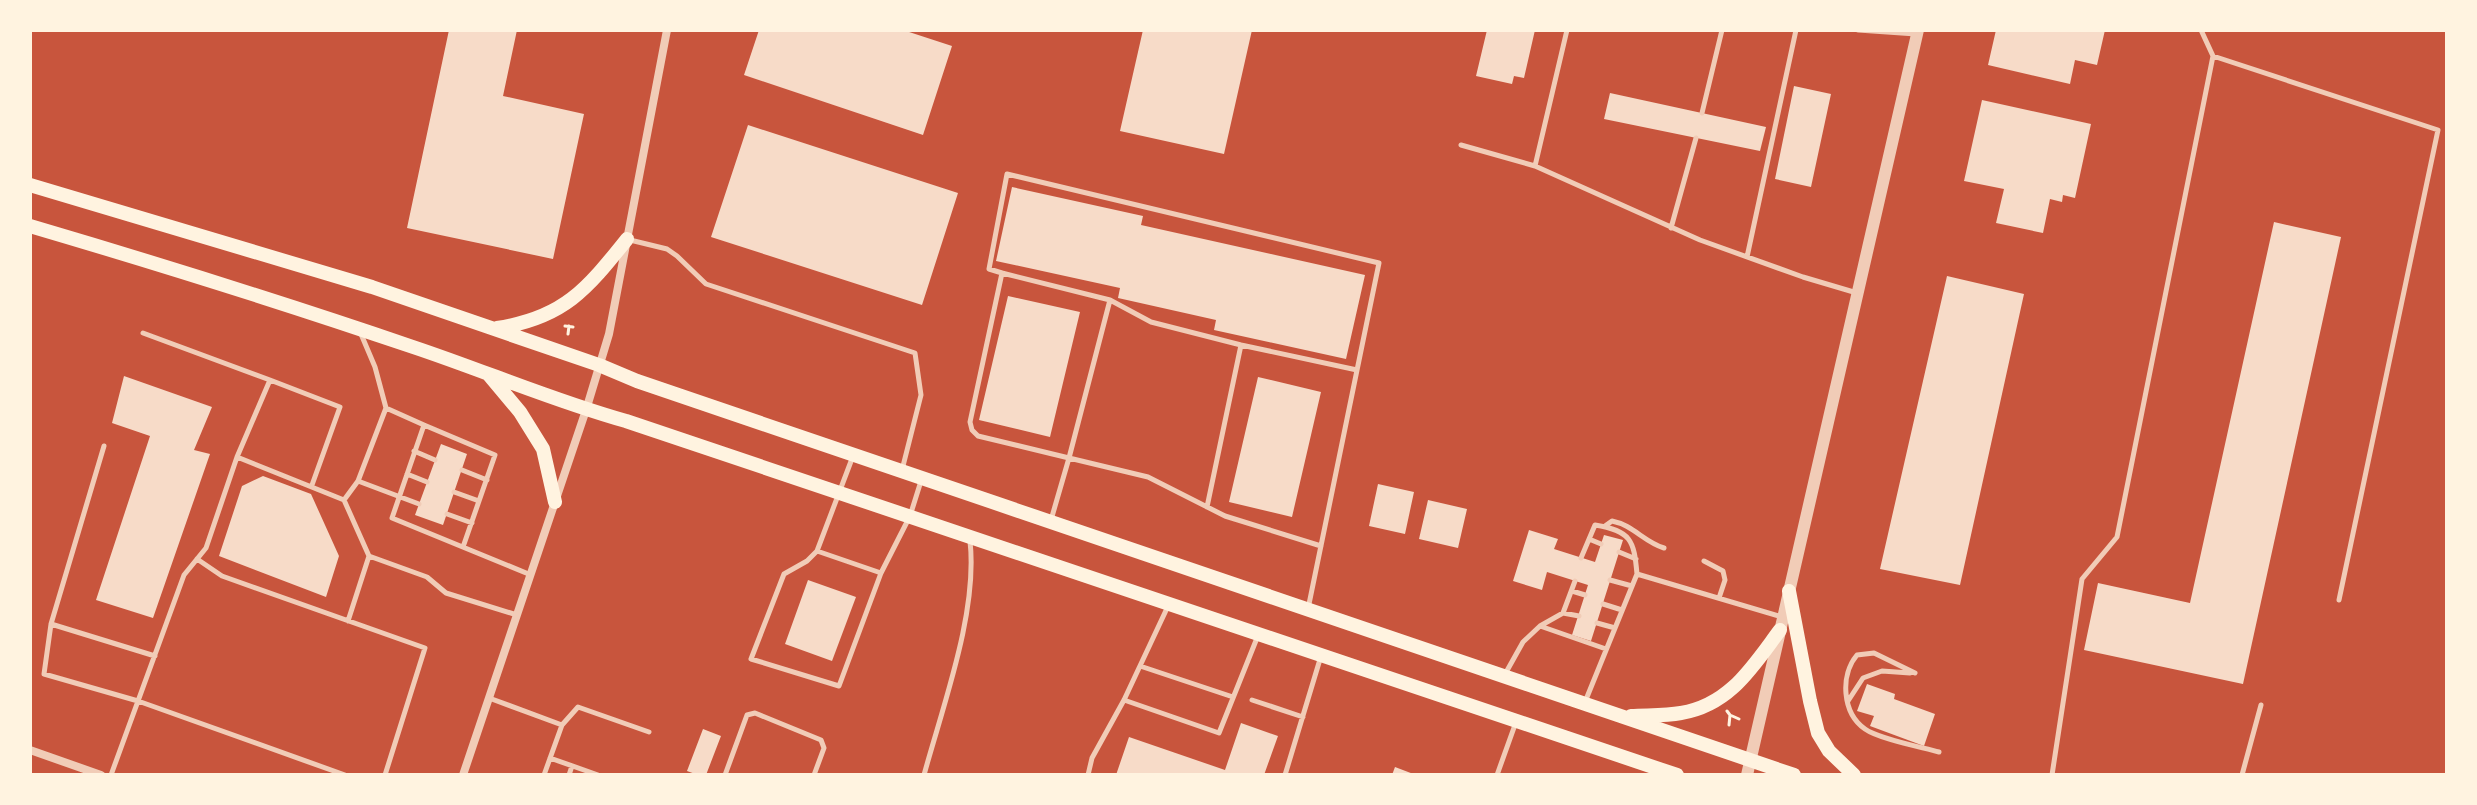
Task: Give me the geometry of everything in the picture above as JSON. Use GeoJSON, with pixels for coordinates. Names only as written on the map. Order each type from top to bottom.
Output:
{"type":"FeatureCollection","features":[{"type":"Feature","properties":{"kind":"main road"},"geometry":{"type":"LineString","coordinates":[[30,185],[372,287],[637,381],[1622,717],[1748,768],[1794,775]]}},
{"type":"Feature","properties":{"kind":"main road"},"geometry":{"type":"LineString","coordinates":[[30,226],[359,330],[586,410],[839,492],[1677,775]]}},
{"type":"Feature","properties":{"kind":"main road"},"geometry":{"type":"LineString","coordinates":[[493,329],[543,317],[566,305],[580,294],[627,239]]}},
{"type":"Feature","properties":{"kind":"main road"},"geometry":{"type":"LineString","coordinates":[[489,375],[520,412],[543,449],[555,502]]}},
{"type":"Feature","properties":{"kind":"main road"},"geometry":{"type":"LineString","coordinates":[[1789,591],[1818,733],[1829,751],[1854,775]]}},
{"type":"Feature","properties":{"kind":"main road"},"geometry":{"type":"LineString","coordinates":[[1622,717],[1683,713],[1713,702],[1737,686],[1782,624]]}},
{"type":"Feature","properties":{"kind":"main road"},"geometry":{"type":"LineString","coordinates":[[1627,758],[1647,775]]}},
{"type":"Feature","properties":{"kind":"street"},"geometry":{"type":"LineString","coordinates":[[463,775],[609,334],[667,30]]}},
{"type":"Feature","properties":{"kind":"street"},"geometry":{"type":"LineString","coordinates":[[1748,768],[1918,32]]}},
{"type":"Feature","properties":{"kind":"street"},"geometry":{"type":"LineString","coordinates":[[30,750],[101,775]]}},
{"type":"Feature","properties":{"kind":"lane"},"geometry":{"type":"LineString","coordinates":[[1535,166],[1567,30]]}},
{"type":"Feature","properties":{"kind":"lane"},"geometry":{"type":"LineString","coordinates":[[1702,113],[1722,30]]}},
{"type":"Feature","properties":{"kind":"lane"},"geometry":{"type":"LineString","coordinates":[[1747,257],[1796,30]]}},
{"type":"Feature","properties":{"kind":"lane"},"geometry":{"type":"LineString","coordinates":[[1858,30],[1918,32]]}},
{"type":"Feature","properties":{"kind":"lane"},"geometry":{"type":"LineString","coordinates":[[2052,775],[2082,579],[2117,537],[2213,56],[2201,30]]}},
{"type":"Feature","properties":{"kind":"lane"},"geometry":{"type":"LineString","coordinates":[[2213,56],[2438,130],[2339,600]]}},
{"type":"Feature","properties":{"kind":"lane"},"geometry":{"type":"LineString","coordinates":[[1671,228],[1696,138]]}},
{"type":"Feature","properties":{"kind":"lane"},"geometry":{"type":"LineString","coordinates":[[1461,145],[1535,166],[1671,228],[1803,277],[1858,293]]}},
{"type":"Feature","properties":{"kind":"lane"},"geometry":{"type":"LineString","coordinates":[[1308,610],[1379,263],[1007,174],[989,269],[1110,300],[1151,322],[1357,370]]}},
{"type":"Feature","properties":{"kind":"lane"},"geometry":{"type":"LineString","coordinates":[[627,239],[667,249],[706,284],[915,353],[921,395],[902,471]]}},
{"type":"Feature","properties":{"kind":"lane"},"geometry":{"type":"LineString","coordinates":[[1002,273],[970,422],[978,436],[1148,477],[1225,516],[1321,546]]}},
{"type":"Feature","properties":{"kind":"lane"},"geometry":{"type":"LineString","coordinates":[[1051,522],[1110,300]]}},
{"type":"Feature","properties":{"kind":"lane"},"geometry":{"type":"LineString","coordinates":[[344,500],[358,481],[386,408],[375,367],[359,330]]}},
{"type":"Feature","properties":{"kind":"lane"},"geometry":{"type":"LineString","coordinates":[[143,333],[340,407],[312,485]]}},
{"type":"Feature","properties":{"kind":"lane"},"geometry":{"type":"LineString","coordinates":[[1207,507],[1241,345]]}},
{"type":"Feature","properties":{"kind":"lane"},"geometry":{"type":"LineString","coordinates":[[111,775],[184,575],[206,548],[237,457],[270,380]]}},
{"type":"Feature","properties":{"kind":"lane"},"geometry":{"type":"LineString","coordinates":[[386,408],[495,455],[463,547]]}},
{"type":"Feature","properties":{"kind":"lane"},"geometry":{"type":"LineString","coordinates":[[424,425],[392,518],[531,575]]}},
{"type":"Feature","properties":{"kind":"lane"},"geometry":{"type":"LineString","coordinates":[[104,446],[51,624],[44,674],[138,701],[345,775]]}},
{"type":"Feature","properties":{"kind":"lane"},"geometry":{"type":"LineString","coordinates":[[414,451],[435,460]]}},
{"type":"Feature","properties":{"kind":"lane"},"geometry":{"type":"LineString","coordinates":[[853,455],[817,551],[807,561],[784,574],[751,659],[839,686],[881,573],[910,516],[922,478]]}},
{"type":"Feature","properties":{"kind":"lane"},"geometry":{"type":"LineString","coordinates":[[237,457],[344,500],[369,556],[348,621]]}},
{"type":"Feature","properties":{"kind":"lane"},"geometry":{"type":"LineString","coordinates":[[462,470],[487,480]]}},
{"type":"Feature","properties":{"kind":"lane"},"geometry":{"type":"LineString","coordinates":[[407,474],[427,482]]}},
{"type":"Feature","properties":{"kind":"lane"},"geometry":{"type":"LineString","coordinates":[[358,481],[419,504]]}},
{"type":"Feature","properties":{"kind":"lane"},"geometry":{"type":"LineString","coordinates":[[454,492],[479,501]]}},
{"type":"Feature","properties":{"kind":"lane"},"geometry":{"type":"LineString","coordinates":[[447,514],[472,523]]}},
{"type":"Feature","properties":{"kind":"lane"},"geometry":{"type":"LineString","coordinates":[[1604,526],[1612,521],[1622,523],[1637,531],[1652,545],[1664,548]]}},
{"type":"Feature","properties":{"kind":"lane"},"geometry":{"type":"LineString","coordinates":[[1581,558],[1595,525],[1604,526],[1629,537],[1635,548],[1637,574],[1584,704]]}},
{"type":"Feature","properties":{"kind":"lane"},"geometry":{"type":"LineString","coordinates":[[924,775],[966,619],[972,559],[969,536]]}},
{"type":"Feature","properties":{"kind":"lane"},"geometry":{"type":"LineString","coordinates":[[1589,539],[1601,544]]}},
{"type":"Feature","properties":{"kind":"lane"},"geometry":{"type":"LineString","coordinates":[[817,551],[881,573]]}},
{"type":"Feature","properties":{"kind":"lane"},"geometry":{"type":"LineString","coordinates":[[1619,552],[1636,559]]}},
{"type":"Feature","properties":{"kind":"lane"},"geometry":{"type":"LineString","coordinates":[[369,556],[427,577],[446,593],[517,615]]}},
{"type":"Feature","properties":{"kind":"lane"},"geometry":{"type":"LineString","coordinates":[[197,559],[222,576],[425,648],[385,775]]}},
{"type":"Feature","properties":{"kind":"lane"},"geometry":{"type":"LineString","coordinates":[[1704,561],[1723,571],[1725,580],[1719,598]]}},
{"type":"Feature","properties":{"kind":"lane"},"geometry":{"type":"LineString","coordinates":[[1637,574],[1719,598],[1782,624]]}},
{"type":"Feature","properties":{"kind":"lane"},"geometry":{"type":"LineString","coordinates":[[1610,580],[1632,586]]}},
{"type":"Feature","properties":{"kind":"lane"},"geometry":{"type":"LineString","coordinates":[[1504,677],[1523,642],[1540,626],[1563,613],[1575,581]]}},
{"type":"Feature","properties":{"kind":"lane"},"geometry":{"type":"LineString","coordinates":[[1572,591],[1585,595]]}},
{"type":"Feature","properties":{"kind":"lane"},"geometry":{"type":"LineString","coordinates":[[1088,775],[1092,758],[1124,700],[1169,603]]}},
{"type":"Feature","properties":{"kind":"lane"},"geometry":{"type":"LineString","coordinates":[[1603,604],[1622,610]]}},
{"type":"Feature","properties":{"kind":"lane"},"geometry":{"type":"LineString","coordinates":[[1563,613],[1579,616]]}},
{"type":"Feature","properties":{"kind":"lane"},"geometry":{"type":"LineString","coordinates":[[1597,623],[1615,628]]}},
{"type":"Feature","properties":{"kind":"lane"},"geometry":{"type":"LineString","coordinates":[[51,624],[155,656]]}},
{"type":"Feature","properties":{"kind":"lane"},"geometry":{"type":"LineString","coordinates":[[1540,626],[1606,649]]}},
{"type":"Feature","properties":{"kind":"lane"},"geometry":{"type":"LineString","coordinates":[[1124,700],[1219,733],[1259,634]]}},
{"type":"Feature","properties":{"kind":"lane"},"geometry":{"type":"LineString","coordinates":[[1848,701],[1863,678],[1882,671],[1915,673],[1874,653],[1857,655],[1850,663],[1844,690],[1848,701],[1855,718],[1865,729],[1939,752]]}},
{"type":"Feature","properties":{"kind":"lane"},"geometry":{"type":"LineString","coordinates":[[1285,775],[1321,655]]}},
{"type":"Feature","properties":{"kind":"lane"},"geometry":{"type":"LineString","coordinates":[[1140,666],[1233,697]]}},
{"type":"Feature","properties":{"kind":"lane"},"geometry":{"type":"LineString","coordinates":[[489,698],[562,725]]}},
{"type":"Feature","properties":{"kind":"lane"},"geometry":{"type":"LineString","coordinates":[[1252,700],[1303,717]]}},
{"type":"Feature","properties":{"kind":"lane"},"geometry":{"type":"LineString","coordinates":[[2242,775],[2261,705]]}},
{"type":"Feature","properties":{"kind":"lane"},"geometry":{"type":"LineString","coordinates":[[544,775],[562,725],[578,707],[649,732]]}},
{"type":"Feature","properties":{"kind":"lane"},"geometry":{"type":"LineString","coordinates":[[725,775],[747,715],[755,713],[821,740],[824,748],[814,775]]}},
{"type":"Feature","properties":{"kind":"lane"},"geometry":{"type":"LineString","coordinates":[[1497,775],[1516,721]]}},
{"type":"Feature","properties":{"kind":"lane"},"geometry":{"type":"LineString","coordinates":[[550,758],[594,774]]}},
{"type":"Feature","properties":{"kind":"lane"},"geometry":{"type":"LineString","coordinates":[[569,775],[572,766]]}},
{"type":"Feature","properties":{"kind":"path"},"geometry":{"type":"LineString","coordinates":[[568,334],[569,326]]}},
{"type":"Feature","properties":{"kind":"path"},"geometry":{"type":"LineString","coordinates":[[1725,708],[1730,715],[1739,719]]}},
{"type":"Feature","properties":{"kind":"path"},"geometry":{"type":"LineString","coordinates":[[1729,725],[1730,715]]}},
{"type":"Feature","properties":{"kind":"building"},"geometry":{"type":"Polygon","coordinates":[[[449,30],[517,30],[503,96],[584,114],[553,259],[407,228],[449,30]]]}},
{"type":"Feature","properties":{"kind":"building"},"geometry":{"type":"Polygon","coordinates":[[[759,30],[903,30],[952,46],[923,135],[744,75],[759,30]]]}},
{"type":"Feature","properties":{"kind":"building"},"geometry":{"type":"Polygon","coordinates":[[[1143,30],[1252,30],[1224,154],[1120,131],[1143,30]]]}},
{"type":"Feature","properties":{"kind":"building"},"geometry":{"type":"Polygon","coordinates":[[[1487,30],[1535,30],[1524,78],[1514,76],[1512,84],[1476,76],[1487,30]]]}},
{"type":"Feature","properties":{"kind":"building"},"geometry":{"type":"Polygon","coordinates":[[[1996,30],[2105,30],[2097,65],[2075,60],[2070,84],[1988,65],[1996,30]]]}},
{"type":"Feature","properties":{"kind":"building"},"geometry":{"type":"Polygon","coordinates":[[[1794,86],[1831,94],[1811,187],[1775,179],[1794,86]]]}},
{"type":"Feature","properties":{"kind":"building"},"geometry":{"type":"Polygon","coordinates":[[[1610,93],[1766,127],[1760,151],[1604,119],[1610,93]]]}},
{"type":"Feature","properties":{"kind":"building"},"geometry":{"type":"Polygon","coordinates":[[[1982,100],[2091,124],[2075,198],[2063,195],[2062,202],[2050,199],[2043,233],[1996,223],[2004,189],[1964,181],[1982,100]]]}},
{"type":"Feature","properties":{"kind":"building"},"geometry":{"type":"Polygon","coordinates":[[[748,125],[958,193],[922,305],[711,237],[748,125]]]}},
{"type":"Feature","properties":{"kind":"building"},"geometry":{"type":"Polygon","coordinates":[[[1012,187],[1143,216],[1141,225],[1365,275],[1346,359],[1214,330],[1216,320],[1118,298],[1120,288],[996,261],[1012,187]]]}},
{"type":"Feature","properties":{"kind":"building"},"geometry":{"type":"Polygon","coordinates":[[[2274,222],[2341,237],[2243,684],[2084,650],[2098,583],[2190,603],[2274,222]]]}},
{"type":"Feature","properties":{"kind":"building"},"geometry":{"type":"Polygon","coordinates":[[[1947,276],[2024,294],[1960,585],[1880,569],[1947,276]]]}},
{"type":"Feature","properties":{"kind":"building"},"geometry":{"type":"Polygon","coordinates":[[[1008,296],[1080,312],[1050,437],[979,420],[1008,296]]]}},
{"type":"Feature","properties":{"kind":"building"},"geometry":{"type":"Polygon","coordinates":[[[124,376],[212,407],[194,450],[210,454],[153,618],[96,600],[150,436],[112,423],[124,376]]]}},
{"type":"Feature","properties":{"kind":"building"},"geometry":{"type":"Polygon","coordinates":[[[1258,377],[1321,392],[1292,517],[1229,502],[1258,377]]]}},
{"type":"Feature","properties":{"kind":"building"},"geometry":{"type":"Polygon","coordinates":[[[441,444],[467,454],[443,525],[415,515],[441,444]]]}},
{"type":"Feature","properties":{"kind":"building"},"geometry":{"type":"Polygon","coordinates":[[[263,476],[311,494],[339,556],[326,597],[219,556],[242,486],[263,476]]]}},
{"type":"Feature","properties":{"kind":"building"},"geometry":{"type":"Polygon","coordinates":[[[1378,484],[1414,492],[1405,534],[1369,526],[1378,484]]]}},
{"type":"Feature","properties":{"kind":"building"},"geometry":{"type":"Polygon","coordinates":[[[1428,500],[1467,509],[1458,548],[1419,539],[1428,500]]]}},
{"type":"Feature","properties":{"kind":"building"},"geometry":{"type":"Polygon","coordinates":[[[1529,530],[1558,539],[1554,549],[1595,562],[1604,535],[1623,540],[1591,641],[1572,635],[1588,585],[1547,572],[1542,590],[1513,581],[1529,530]]]}},
{"type":"Feature","properties":{"kind":"building"},"geometry":{"type":"Polygon","coordinates":[[[808,580],[856,597],[832,661],[785,644],[808,580]]]}},
{"type":"Feature","properties":{"kind":"building"},"geometry":{"type":"Polygon","coordinates":[[[1867,684],[1895,694],[1894,699],[1935,714],[1924,746],[1870,726],[1874,716],[1857,711],[1867,684]]]}},
{"type":"Feature","properties":{"kind":"building"},"geometry":{"type":"Polygon","coordinates":[[[1241,723],[1278,736],[1264,775],[1116,775],[1129,737],[1225,770],[1241,723]]]}},
{"type":"Feature","properties":{"kind":"building"},"geometry":{"type":"Polygon","coordinates":[[[703,729],[721,736],[706,775],[698,775],[687,771],[703,729]]]}},
{"type":"Feature","properties":{"kind":"building"},"geometry":{"type":"Polygon","coordinates":[[[1395,767],[1416,775],[1392,775],[1395,767]]]}}]}
